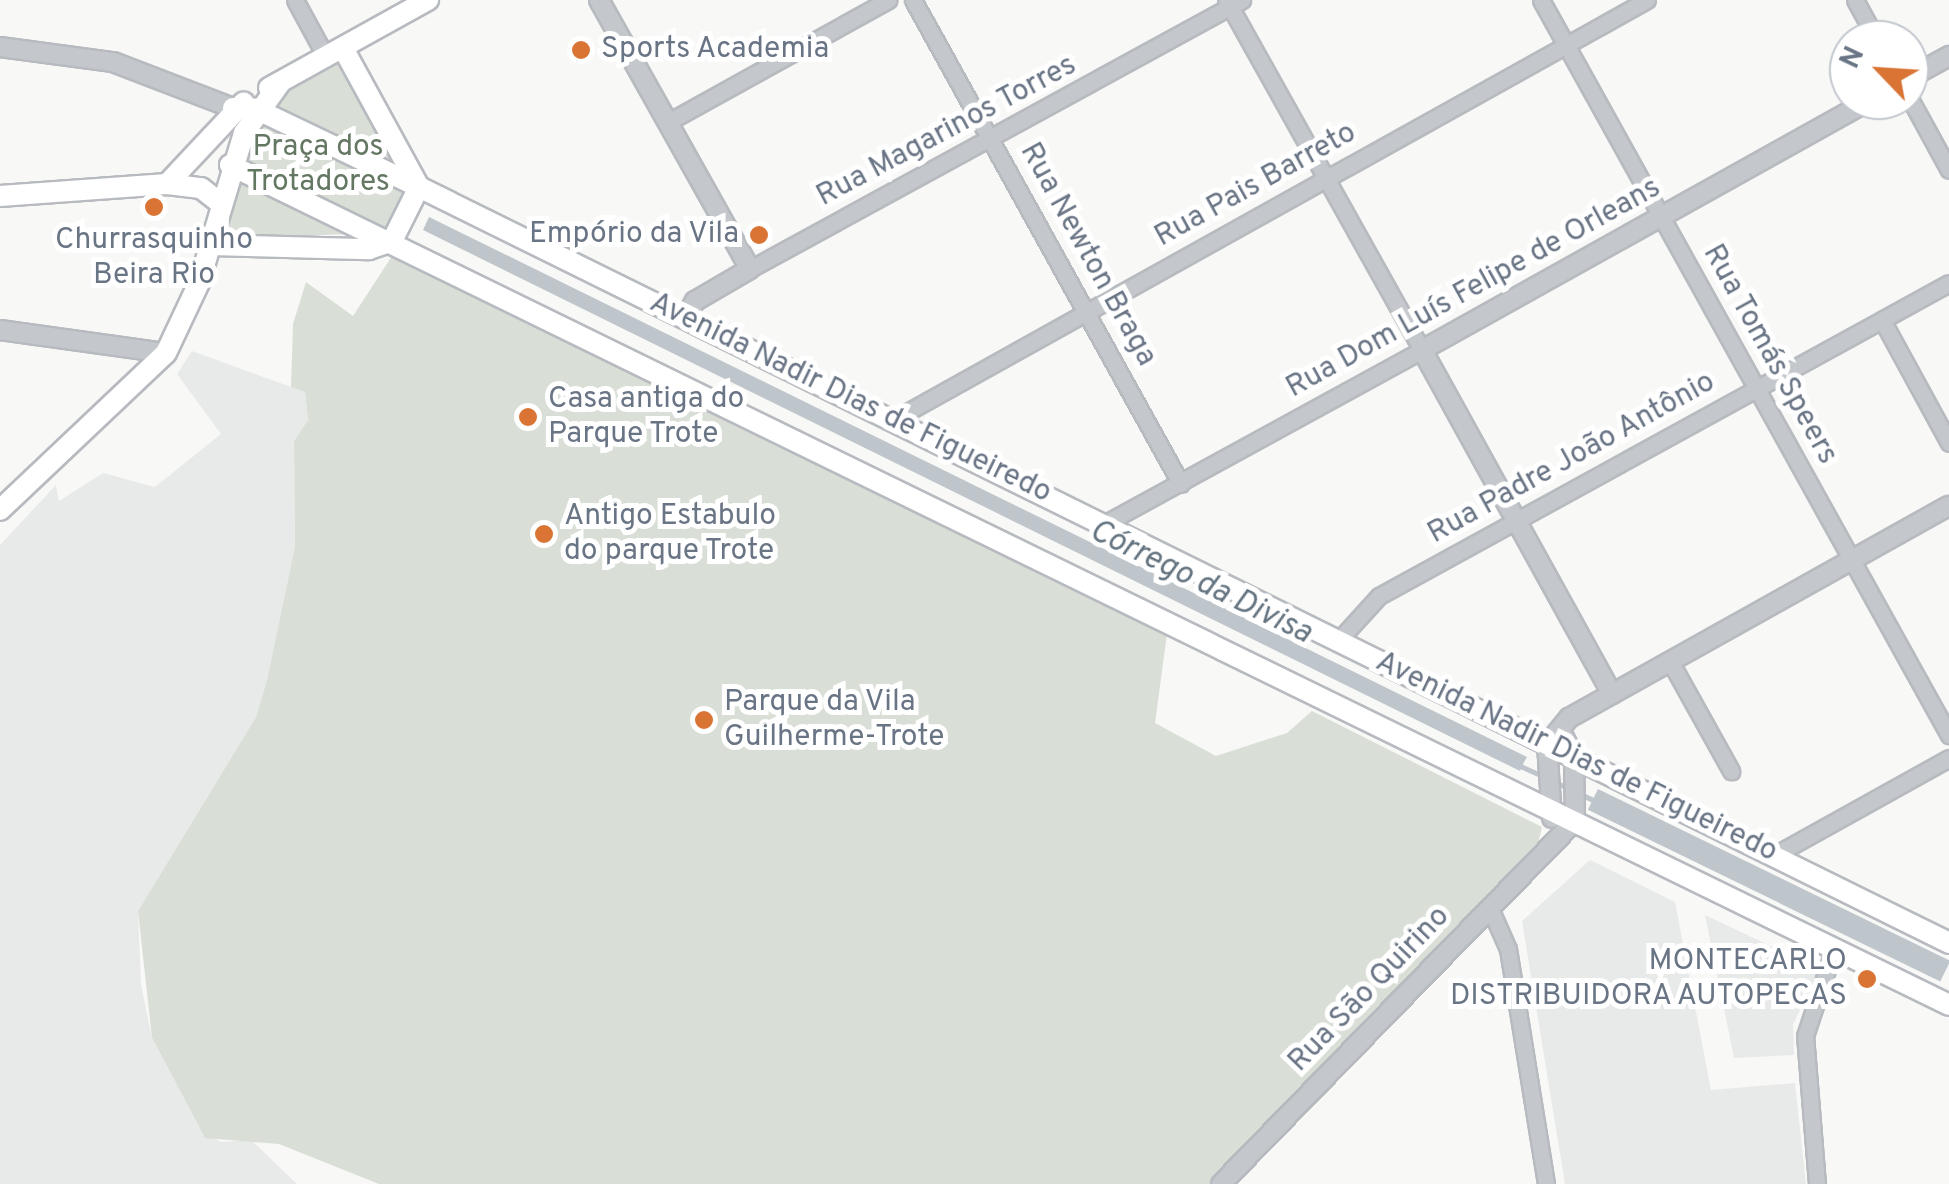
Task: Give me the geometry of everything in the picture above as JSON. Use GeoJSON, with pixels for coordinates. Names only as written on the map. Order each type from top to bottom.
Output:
{"type":"FeatureCollection","features":[{"type":"Feature","properties":{"kind":"main road"},"geometry":{"type":"LineString","coordinates":[[167,184],[233,108],[428,0]]}},
{"type":"Feature","properties":{"kind":"main road"},"geometry":{"type":"LineString","coordinates":[[211,245],[369,249],[392,241],[418,187],[335,52]]}},
{"type":"Feature","properties":{"kind":"main road"},"geometry":{"type":"LineString","coordinates":[[0,510],[166,352],[211,245],[230,164],[256,109],[280,83]]}},
{"type":"Feature","properties":{"kind":"main road","name":"Avenida Nadir Dias de Figueiredo"},"geometry":{"type":"LineString","coordinates":[[233,108],[256,109],[1339,640],[1554,738],[1574,758],[1949,943]]}},
{"type":"Feature","properties":{"kind":"main road","name":"Avenida Nadir Dias de Figueiredo"},"geometry":{"type":"LineString","coordinates":[[230,164],[1546,806],[1568,828],[1949,1005]]}},
{"type":"Feature","properties":{"kind":"main road"},"geometry":{"type":"LineString","coordinates":[[0,196],[167,184],[202,188],[220,203]]}},
{"type":"Feature","properties":{"kind":"street"},"geometry":{"type":"LineString","coordinates":[[295,0],[335,52]]}},
{"type":"Feature","properties":{"kind":"street"},"geometry":{"type":"LineString","coordinates":[[599,0],[750,269]]}},
{"type":"Feature","properties":{"kind":"street"},"geometry":{"type":"LineString","coordinates":[[668,122],[888,0]]}},
{"type":"Feature","properties":{"kind":"street","name":"Rua Newton Braga"},"geometry":{"type":"LineString","coordinates":[[913,0],[1181,484]]}},
{"type":"Feature","properties":{"kind":"street","name":"Rua Tomás Speers"},"geometry":{"type":"LineString","coordinates":[[1542,0],[1949,736]]}},
{"type":"Feature","properties":{"kind":"street","name":"Rua Pais Barreto"},"geometry":{"type":"LineString","coordinates":[[893,420],[1646,0]]}},
{"type":"Feature","properties":{"kind":"street"},"geometry":{"type":"LineString","coordinates":[[1233,2],[1612,694]]}},
{"type":"Feature","properties":{"kind":"street","name":"Rua Magarinos Torres"},"geometry":{"type":"LineString","coordinates":[[684,318],[695,301],[750,269],[994,142],[1233,2]]}},
{"type":"Feature","properties":{"kind":"street","name":"Avenida Nadir Dias de Figueiredo"},"geometry":{"type":"LineString","coordinates":[[0,47],[113,62],[233,108]]}},
{"type":"Feature","properties":{"kind":"street","name":"Rua Dom Luís Felipe de Orleans"},"geometry":{"type":"LineString","coordinates":[[1104,524],[1834,120]]}},
{"type":"Feature","properties":{"kind":"street"},"geometry":{"type":"LineString","coordinates":[[1922,120],[1949,170]]}},
{"type":"Feature","properties":{"kind":"street","name":"Rua Padre João Antônio"},"geometry":{"type":"LineString","coordinates":[[1339,640],[1379,596],[1949,283]]}},
{"type":"Feature","properties":{"kind":"street"},"geometry":{"type":"LineString","coordinates":[[1882,320],[1949,443]]}},
{"type":"Feature","properties":{"kind":"street"},"geometry":{"type":"LineString","coordinates":[[0,330],[166,352]]}},
{"type":"Feature","properties":{"kind":"street"},"geometry":{"type":"LineString","coordinates":[[1546,806],[1554,738],[1612,694],[1949,506]]}},
{"type":"Feature","properties":{"kind":"street"},"geometry":{"type":"LineString","coordinates":[[1671,663],[1731,771]]}},
{"type":"Feature","properties":{"kind":"street"},"geometry":{"type":"LineString","coordinates":[[1568,828],[1574,758]]}},
{"type":"Feature","properties":{"kind":"street"},"geometry":{"type":"LineString","coordinates":[[1772,856],[1949,758]]}},
{"type":"Feature","properties":{"kind":"street","name":"Rua São Quirino"},"geometry":{"type":"LineString","coordinates":[[1221,1184],[1568,828]]}},
{"type":"Feature","properties":{"kind":"street"},"geometry":{"type":"LineString","coordinates":[[1488,906],[1508,949],[1546,1184]]}},
{"type":"Feature","properties":{"kind":"street"},"geometry":{"type":"LineString","coordinates":[[1817,1184],[1805,1036],[1834,949]]}},
{"type":"Feature","properties":{"kind":"shaded area"},"geometry":{"type":"Polygon","coordinates":[[[429,217],[1527,757],[1520,771],[423,230],[429,217]]]}},
{"type":"Feature","properties":{"kind":"shaded area"},"geometry":{"type":"Polygon","coordinates":[[[192,351],[305,392],[308,420],[294,441],[295,546],[267,680],[256,717],[138,911],[141,985],[152,1038],[199,1127],[220,1142],[251,1140],[297,1184],[0,1184],[0,545],[56,485],[59,501],[103,473],[155,487],[221,434],[177,374],[192,351]]]}},
{"type":"Feature","properties":{"kind":"shaded area"},"geometry":{"type":"Polygon","coordinates":[[[1598,789],[1949,960],[1940,982],[1588,810],[1598,789]]]}},
{"type":"Feature","properties":{"kind":"shaded area"},"geometry":{"type":"Polygon","coordinates":[[[1590,860],[1675,902],[1711,1090],[1795,1083],[1806,1184],[1565,1184],[1522,921],[1590,860]]]}},
{"type":"Feature","properties":{"kind":"shaded area"},"geometry":{"type":"Polygon","coordinates":[[[1705,915],[1819,969],[1793,1025],[1794,1055],[1734,1058],[1705,915]]]}},
{"type":"Feature","properties":{"kind":"green space","name":"Praça dos Trotadores"},"geometry":{"type":"Polygon","coordinates":[[[341,58],[409,193],[389,233],[218,238],[249,136],[281,91],[341,58]]]}},
{"type":"Feature","properties":{"kind":"green space","name":"Parque da Vila Guilherme-Trote"},"geometry":{"type":"Polygon","coordinates":[[[394,253],[1167,634],[1155,723],[1216,756],[1287,733],[1312,711],[1542,827],[1538,844],[1209,1184],[379,1184],[279,1144],[205,1138],[152,1038],[138,911],[256,717],[267,680],[295,546],[294,441],[308,420],[305,392],[291,387],[293,324],[306,282],[353,316],[394,253]]]}},
{"type":"Feature","properties":{"kind":"waterway","name":"Córrego da Divisa"},"geometry":{"type":"LineString","coordinates":[[1518,765],[1545,777]]}},
{"type":"Feature","properties":{"kind":"waterway","name":"Córrego da Divisa"},"geometry":{"type":"LineString","coordinates":[[1555,782],[1595,801]]}},
{"type":"Feature","properties":{"kind":"place","name":"Sports Academia"},"geometry":{"type":"Point","coordinates":[581,50]}},
{"type":"Feature","properties":{"kind":"place","name":"Churrasquinho Beira Rio"},"geometry":{"type":"Point","coordinates":[154,207]}},
{"type":"Feature","properties":{"kind":"place","name":"Empório da Vila"},"geometry":{"type":"Point","coordinates":[759,235]}},
{"type":"Feature","properties":{"kind":"place","name":"Casa antiga do Parque Trote"},"geometry":{"type":"Point","coordinates":[528,417]}},
{"type":"Feature","properties":{"kind":"place","name":"Antigo Estabulo do parque Trote"},"geometry":{"type":"Point","coordinates":[544,534]}},
{"type":"Feature","properties":{"kind":"place","name":"Parque da Vila Guilherme-Trote"},"geometry":{"type":"Point","coordinates":[704,720]}},
{"type":"Feature","properties":{"kind":"place","name":"MONTECARLO DISTRIBUIDORA AUTOPECAS"},"geometry":{"type":"Point","coordinates":[1867,979]}}]}
